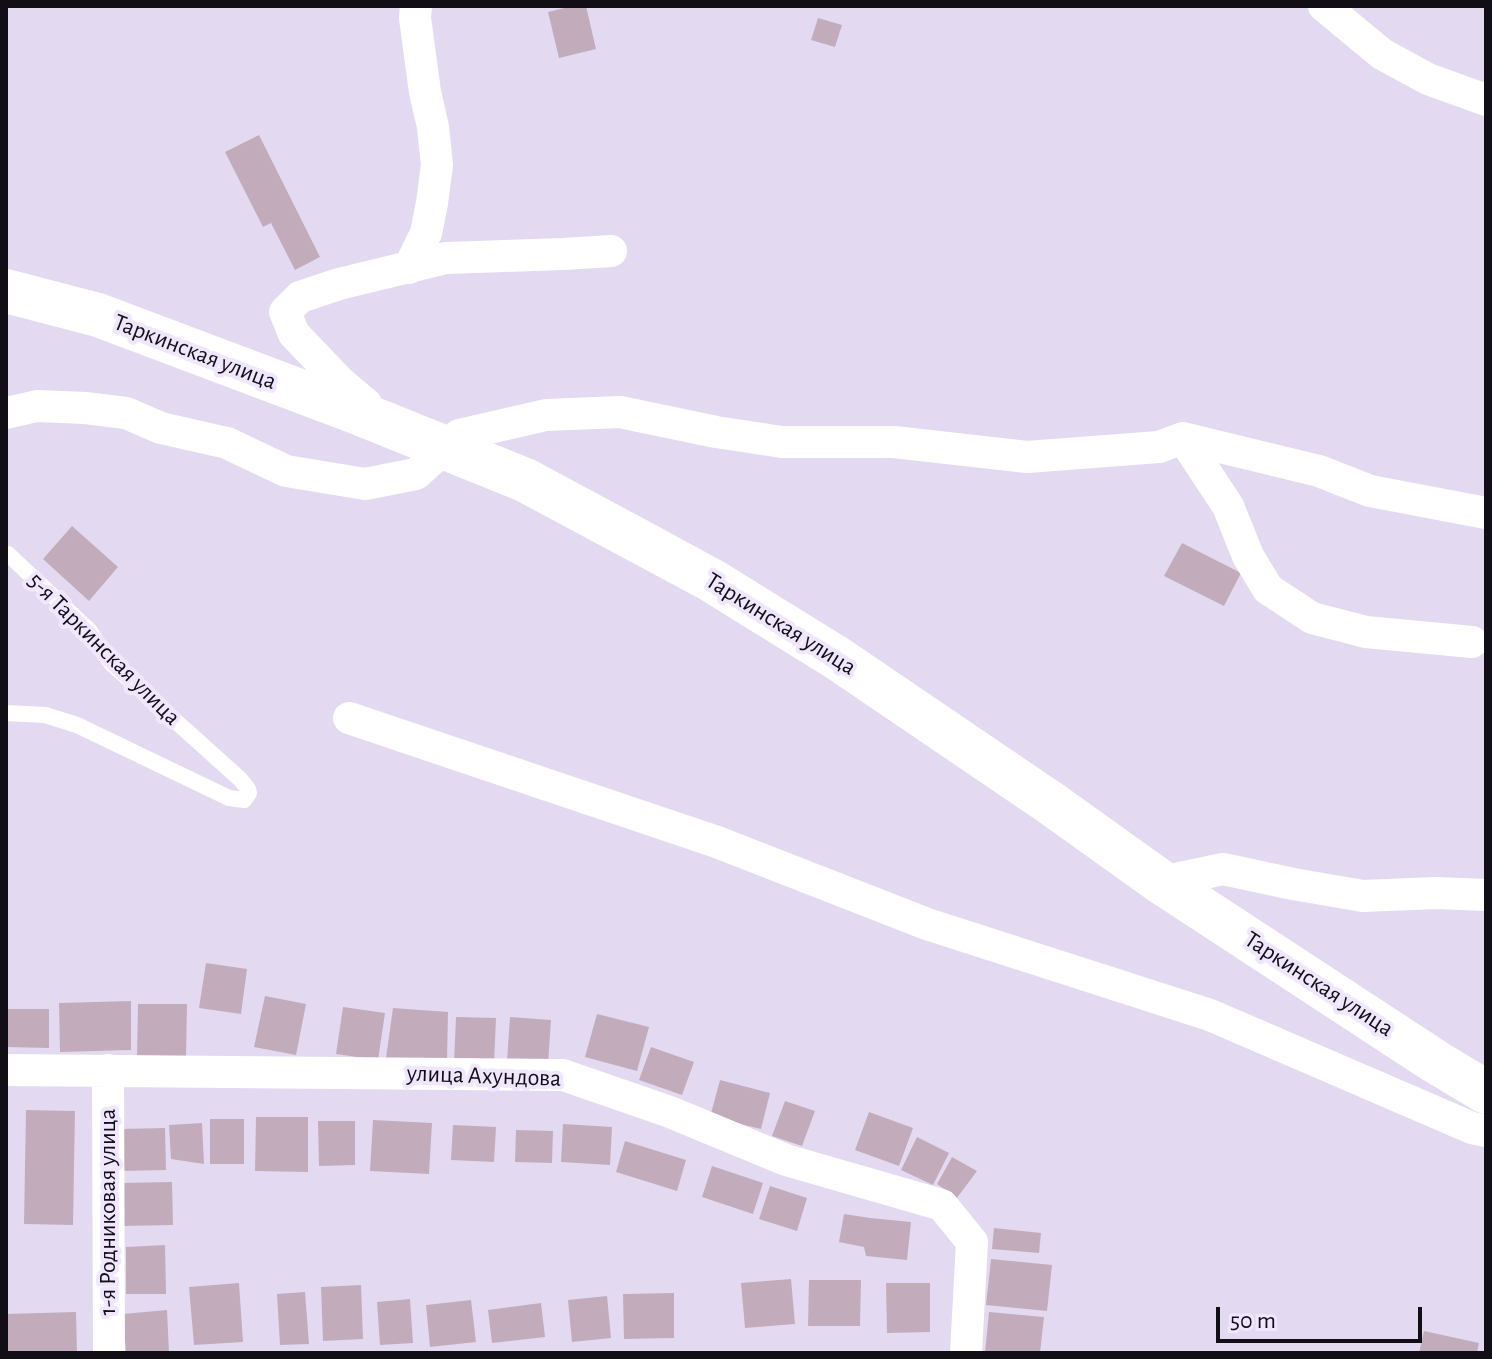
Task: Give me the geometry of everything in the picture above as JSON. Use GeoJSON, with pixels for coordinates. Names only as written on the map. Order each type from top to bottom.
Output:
{"type":"FeatureCollection","features":[{"type":"Feature","properties":{"kind":"street"},"geometry":{"type":"LineString","coordinates":[[409,268],[426,233],[437,165],[415,18],[416,6]]}},
{"type":"Feature","properties":{"kind":"street"},"geometry":{"type":"LineString","coordinates":[[1324,6],[1382,54],[1428,79],[1486,100]]}},
{"type":"Feature","properties":{"kind":"street"},"geometry":{"type":"LineString","coordinates":[[361,414],[366,404],[294,334],[285,312],[300,297],[339,284],[446,258],[611,251]]}},
{"type":"Feature","properties":{"kind":"street","name":"Таркинская улица"},"geometry":{"type":"LineString","coordinates":[[6,291],[98,315],[361,414],[525,480],[711,580],[837,658],[1161,882],[1486,1092]]}},
{"type":"Feature","properties":{"kind":"street"},"geometry":{"type":"LineString","coordinates":[[6,413],[37,406],[126,413],[161,428],[227,443],[286,471],[365,484],[416,474],[459,435],[546,415],[620,412],[782,442],[894,442],[1027,457],[1159,447],[1183,438],[1319,471],[1370,491],[1486,513]]}},
{"type":"Feature","properties":{"kind":"street"},"geometry":{"type":"LineString","coordinates":[[1183,438],[1228,506],[1248,556],[1268,589],[1312,618],[1366,632],[1472,642]]}},
{"type":"Feature","properties":{"kind":"street"},"geometry":{"type":"LineString","coordinates":[[349,718],[717,842],[927,924],[1210,1015],[1472,1128],[1486,1131]]}},
{"type":"Feature","properties":{"kind":"street"},"geometry":{"type":"LineString","coordinates":[[1161,882],[1223,869],[1363,896],[1436,893],[1486,895]]}},
{"type":"Feature","properties":{"kind":"street","name":"улица Ахундова"},"geometry":{"type":"LineString","coordinates":[[6,1070],[563,1075],[670,1112],[786,1160],[942,1205],[972,1242],[966,1353]]}},
{"type":"Feature","properties":{"kind":"street","name":"1-я Родниковая улица"},"geometry":{"type":"LineString","coordinates":[[108,1070],[109,1353]]}},
{"type":"Feature","properties":{"kind":"lane","name":"5-я Таркинская улица"},"geometry":{"type":"LineString","coordinates":[[6,713],[45,715],[77,725],[229,798],[244,800],[249,793],[240,779],[112,664],[90,631],[8,554]]}},
{"type":"Feature","properties":{"kind":"building"},"geometry":{"type":"Polygon","coordinates":[[[586,6],[596,49],[559,58],[548,12],[586,6]]]}},
{"type":"Feature","properties":{"kind":"building"},"geometry":{"type":"Polygon","coordinates":[[[818,18],[842,25],[835,47],[811,40],[818,18]]]}},
{"type":"Feature","properties":{"kind":"building"},"geometry":{"type":"Polygon","coordinates":[[[259,135],[320,257],[295,270],[271,223],[263,227],[225,152],[259,135]]]}},
{"type":"Feature","properties":{"kind":"building"},"geometry":{"type":"Polygon","coordinates":[[[72,526],[118,567],[89,601],[43,559],[72,526]]]}},
{"type":"Feature","properties":{"kind":"building"},"geometry":{"type":"Polygon","coordinates":[[[1182,543],[1241,573],[1224,606],[1164,576],[1182,543]]]}},
{"type":"Feature","properties":{"kind":"building"},"geometry":{"type":"Polygon","coordinates":[[[206,963],[247,969],[241,1014],[199,1008],[206,963]]]}},
{"type":"Feature","properties":{"kind":"building"},"geometry":{"type":"Polygon","coordinates":[[[265,996],[306,1004],[296,1055],[254,1047],[265,996]]]}},
{"type":"Feature","properties":{"kind":"building"},"geometry":{"type":"Polygon","coordinates":[[[131,1001],[131,1050],[60,1052],[59,1003],[131,1001]]]}},
{"type":"Feature","properties":{"kind":"building"},"geometry":{"type":"Polygon","coordinates":[[[138,1004],[187,1004],[186,1057],[137,1057],[138,1004]]]}},
{"type":"Feature","properties":{"kind":"building"},"geometry":{"type":"Polygon","coordinates":[[[343,1007],[385,1013],[378,1060],[336,1054],[343,1007]]]}},
{"type":"Feature","properties":{"kind":"building"},"geometry":{"type":"Polygon","coordinates":[[[393,1008],[448,1012],[447,1061],[386,1058],[393,1008]]]}},
{"type":"Feature","properties":{"kind":"building"},"geometry":{"type":"Polygon","coordinates":[[[6,1009],[49,1009],[49,1048],[6,1047],[6,1009]]]}},
{"type":"Feature","properties":{"kind":"building"},"geometry":{"type":"Polygon","coordinates":[[[597,1014],[649,1027],[637,1071],[585,1057],[597,1014]]]}},
{"type":"Feature","properties":{"kind":"building"},"geometry":{"type":"Polygon","coordinates":[[[456,1017],[496,1018],[494,1064],[454,1063],[456,1017]]]}},
{"type":"Feature","properties":{"kind":"building"},"geometry":{"type":"Polygon","coordinates":[[[510,1017],[551,1020],[548,1064],[507,1061],[510,1017]]]}},
{"type":"Feature","properties":{"kind":"building"},"geometry":{"type":"Polygon","coordinates":[[[651,1047],[694,1062],[682,1095],[639,1080],[651,1047]]]}},
{"type":"Feature","properties":{"kind":"building"},"geometry":{"type":"Polygon","coordinates":[[[720,1080],[770,1093],[761,1129],[710,1117],[720,1080]]]}},
{"type":"Feature","properties":{"kind":"building"},"geometry":{"type":"Polygon","coordinates":[[[785,1101],[815,1111],[802,1146],[772,1136],[785,1101]]]}},
{"type":"Feature","properties":{"kind":"building"},"geometry":{"type":"Polygon","coordinates":[[[26,1110],[75,1111],[73,1225],[24,1224],[26,1110]]]}},
{"type":"Feature","properties":{"kind":"building"},"geometry":{"type":"Polygon","coordinates":[[[869,1112],[913,1128],[899,1166],[855,1150],[869,1112]]]}},
{"type":"Feature","properties":{"kind":"building"},"geometry":{"type":"Polygon","coordinates":[[[256,1117],[308,1117],[308,1172],[255,1171],[256,1117]]]}},
{"type":"Feature","properties":{"kind":"building"},"geometry":{"type":"Polygon","coordinates":[[[210,1119],[244,1119],[244,1164],[210,1164],[210,1119]]]}},
{"type":"Feature","properties":{"kind":"building"},"geometry":{"type":"Polygon","coordinates":[[[373,1120],[432,1123],[429,1174],[370,1171],[373,1120]]]}},
{"type":"Feature","properties":{"kind":"building"},"geometry":{"type":"Polygon","coordinates":[[[318,1121],[355,1121],[355,1165],[319,1166],[318,1121]]]}},
{"type":"Feature","properties":{"kind":"building"},"geometry":{"type":"Polygon","coordinates":[[[202,1123],[204,1164],[171,1159],[169,1125],[202,1123]]]}},
{"type":"Feature","properties":{"kind":"building"},"geometry":{"type":"Polygon","coordinates":[[[563,1124],[612,1127],[610,1165],[561,1162],[563,1124]]]}},
{"type":"Feature","properties":{"kind":"building"},"geometry":{"type":"Polygon","coordinates":[[[453,1125],[496,1127],[494,1162],[451,1160],[453,1125]]]}},
{"type":"Feature","properties":{"kind":"building"},"geometry":{"type":"Polygon","coordinates":[[[165,1128],[166,1170],[121,1171],[120,1129],[165,1128]]]}},
{"type":"Feature","properties":{"kind":"building"},"geometry":{"type":"Polygon","coordinates":[[[516,1130],[553,1131],[552,1163],[515,1162],[516,1130]]]}},
{"type":"Feature","properties":{"kind":"building"},"geometry":{"type":"Polygon","coordinates":[[[917,1137],[949,1153],[933,1185],[901,1170],[917,1137]]]}},
{"type":"Feature","properties":{"kind":"building"},"geometry":{"type":"Polygon","coordinates":[[[625,1141],[686,1160],[677,1191],[616,1172],[625,1141]]]}},
{"type":"Feature","properties":{"kind":"building"},"geometry":{"type":"Polygon","coordinates":[[[952,1157],[977,1171],[957,1198],[937,1184],[952,1157]]]}},
{"type":"Feature","properties":{"kind":"building"},"geometry":{"type":"Polygon","coordinates":[[[712,1166],[763,1183],[753,1214],[702,1197],[712,1166]]]}},
{"type":"Feature","properties":{"kind":"building"},"geometry":{"type":"Polygon","coordinates":[[[172,1182],[173,1225],[122,1226],[121,1183],[172,1182]]]}},
{"type":"Feature","properties":{"kind":"building"},"geometry":{"type":"Polygon","coordinates":[[[770,1186],[807,1198],[797,1231],[759,1219],[770,1186]]]}},
{"type":"Feature","properties":{"kind":"building"},"geometry":{"type":"Polygon","coordinates":[[[844,1214],[911,1222],[907,1260],[866,1256],[864,1247],[839,1242],[844,1214]]]}},
{"type":"Feature","properties":{"kind":"building"},"geometry":{"type":"Polygon","coordinates":[[[994,1228],[1041,1233],[1039,1253],[992,1249],[994,1228]]]}},
{"type":"Feature","properties":{"kind":"building"},"geometry":{"type":"Polygon","coordinates":[[[165,1245],[166,1294],[126,1294],[126,1247],[165,1245]]]}},
{"type":"Feature","properties":{"kind":"building"},"geometry":{"type":"Polygon","coordinates":[[[991,1259],[1052,1265],[1047,1311],[986,1305],[991,1259]]]}},
{"type":"Feature","properties":{"kind":"building"},"geometry":{"type":"Polygon","coordinates":[[[791,1279],[795,1324],[745,1328],[741,1283],[791,1279]]]}},
{"type":"Feature","properties":{"kind":"building"},"geometry":{"type":"Polygon","coordinates":[[[809,1280],[861,1280],[860,1326],[808,1326],[809,1280]]]}},
{"type":"Feature","properties":{"kind":"building"},"geometry":{"type":"Polygon","coordinates":[[[239,1283],[243,1342],[194,1345],[189,1287],[239,1283]]]}},
{"type":"Feature","properties":{"kind":"building"},"geometry":{"type":"Polygon","coordinates":[[[886,1283],[930,1283],[930,1332],[887,1333],[886,1283]]]}},
{"type":"Feature","properties":{"kind":"building"},"geometry":{"type":"Polygon","coordinates":[[[361,1285],[363,1339],[323,1341],[321,1287],[361,1285]]]}},
{"type":"Feature","properties":{"kind":"building"},"geometry":{"type":"Polygon","coordinates":[[[305,1292],[309,1344],[280,1345],[277,1294],[305,1292]]]}},
{"type":"Feature","properties":{"kind":"building"},"geometry":{"type":"Polygon","coordinates":[[[674,1293],[674,1338],[624,1339],[623,1294],[674,1293]]]}},
{"type":"Feature","properties":{"kind":"building"},"geometry":{"type":"Polygon","coordinates":[[[607,1296],[611,1338],[572,1342],[568,1300],[607,1296]]]}},
{"type":"Feature","properties":{"kind":"building"},"geometry":{"type":"Polygon","coordinates":[[[410,1299],[413,1343],[380,1345],[377,1302],[410,1299]]]}},
{"type":"Feature","properties":{"kind":"building"},"geometry":{"type":"Polygon","coordinates":[[[471,1300],[476,1342],[430,1347],[426,1305],[471,1300]]]}},
{"type":"Feature","properties":{"kind":"building"},"geometry":{"type":"Polygon","coordinates":[[[541,1303],[545,1337],[492,1343],[488,1310],[541,1303]]]}},
{"type":"Feature","properties":{"kind":"building"},"geometry":{"type":"Polygon","coordinates":[[[167,1310],[169,1353],[126,1353],[123,1314],[167,1310]]]}},
{"type":"Feature","properties":{"kind":"building"},"geometry":{"type":"Polygon","coordinates":[[[76,1312],[77,1353],[6,1353],[6,1314],[76,1312]]]}},
{"type":"Feature","properties":{"kind":"building"},"geometry":{"type":"Polygon","coordinates":[[[989,1312],[1044,1317],[1040,1353],[985,1353],[989,1312]]]}},
{"type":"Feature","properties":{"kind":"building"},"geometry":{"type":"Polygon","coordinates":[[[1424,1331],[1479,1343],[1477,1353],[1419,1353],[1424,1331]]]}}]}
